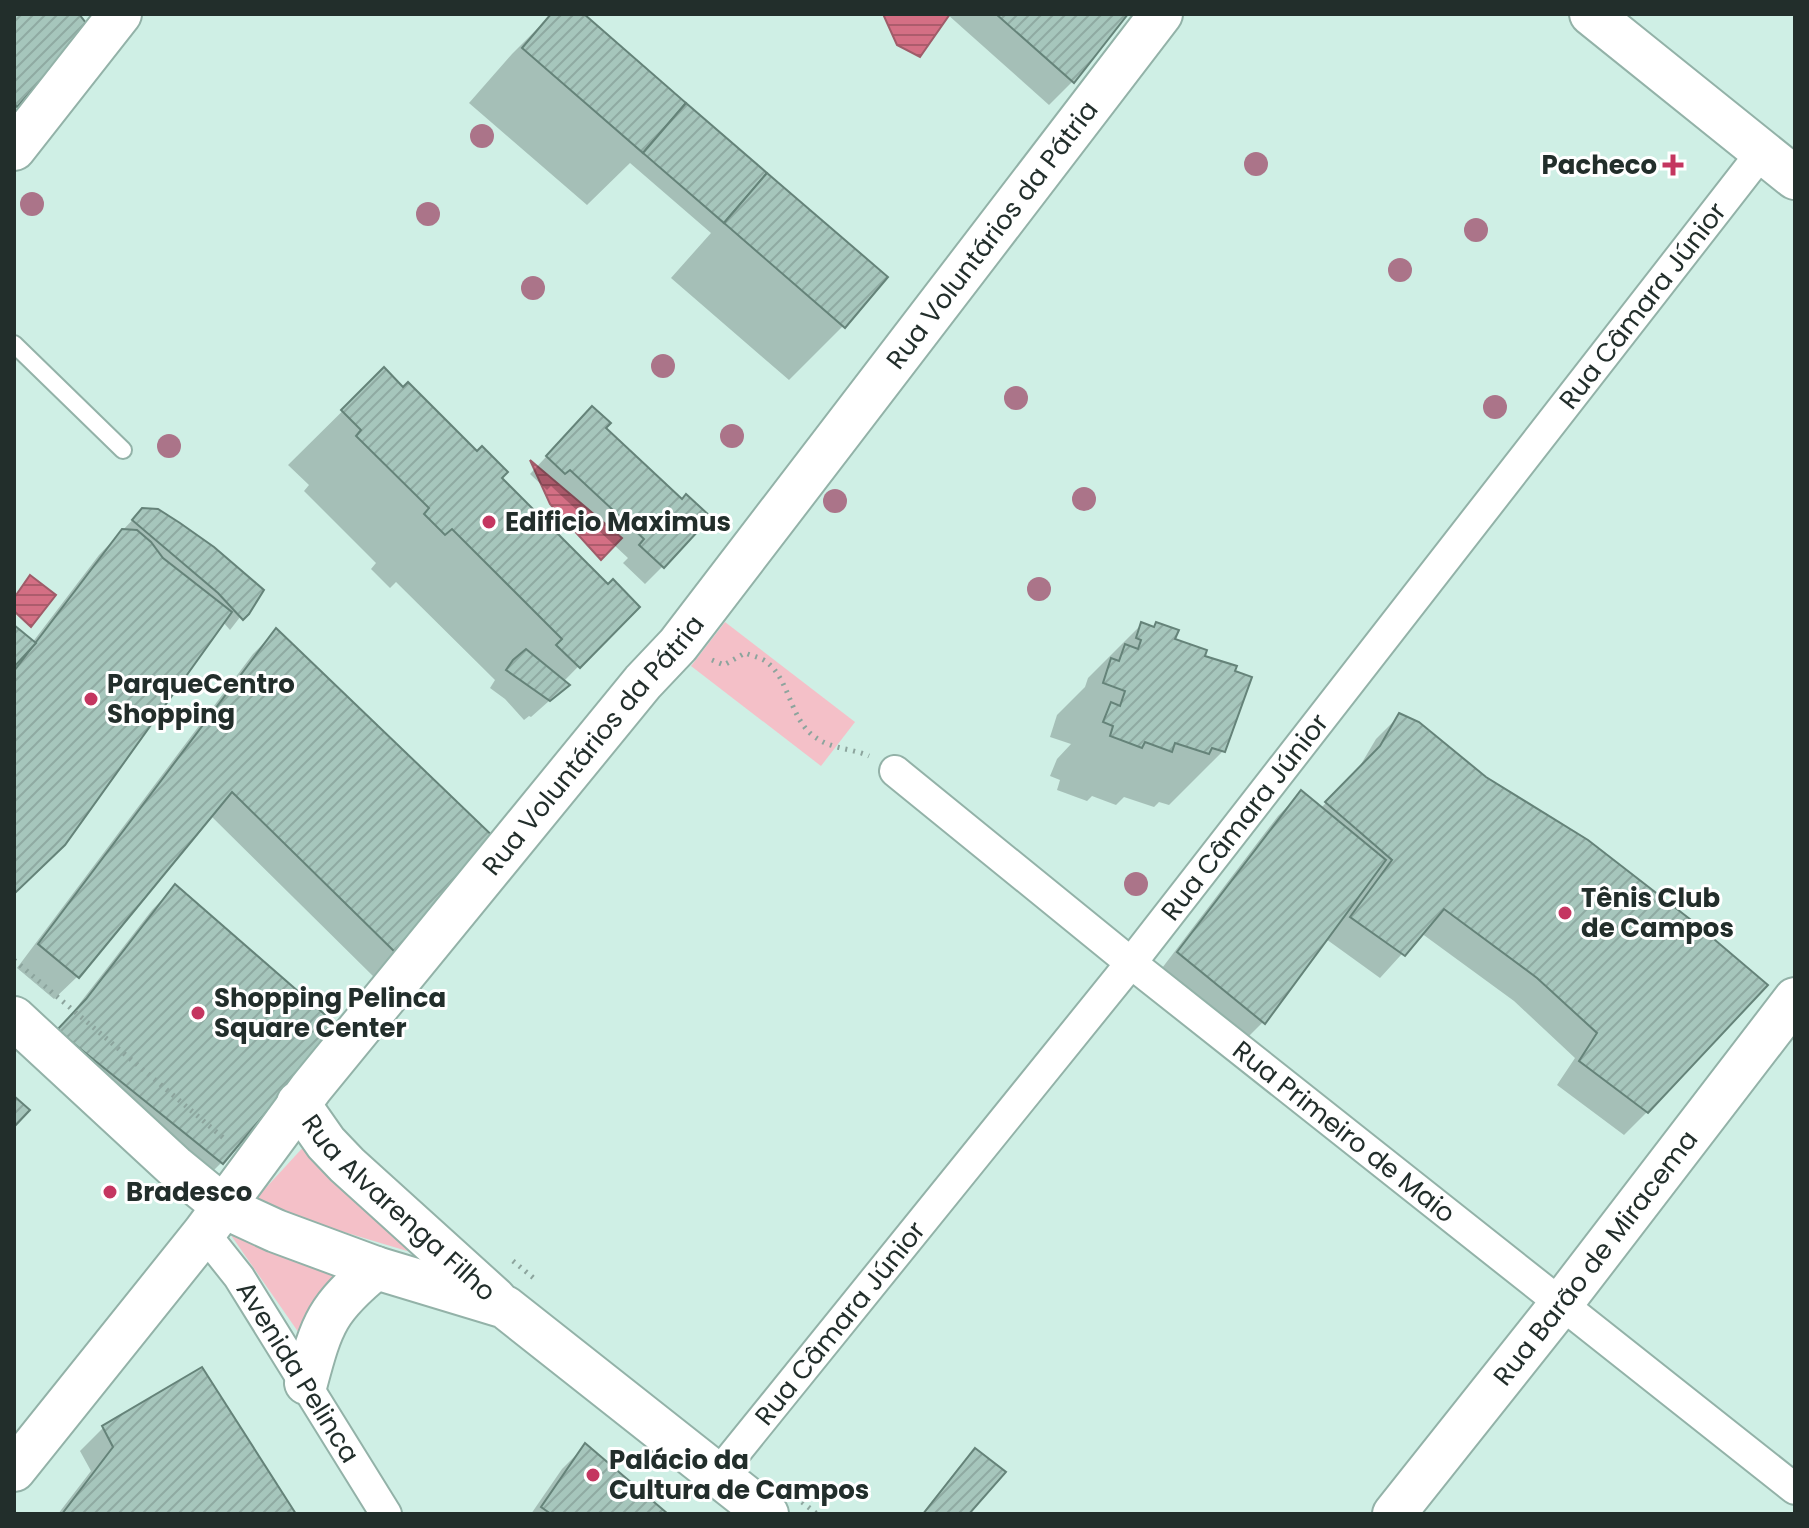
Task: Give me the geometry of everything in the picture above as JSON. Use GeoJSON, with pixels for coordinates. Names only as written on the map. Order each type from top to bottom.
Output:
{"type":"FeatureCollection","features":[{"type":"Feature","properties":{"kind":"main road"},"geometry":{"type":"LineString","coordinates":[[14,149],[120,14]]}},
{"type":"Feature","properties":{"kind":"main road","name":"Rua Voluntários da Pátria"},"geometry":{"type":"LineString","coordinates":[[14,1470],[214,1220],[298,1103],[643,682],[678,645],[1161,14]]}},
{"type":"Feature","properties":{"kind":"main road"},"geometry":{"type":"LineString","coordinates":[[1591,14],[1795,178]]}},
{"type":"Feature","properties":{"kind":"main road","name":"Rua Barão de Miracema"},"geometry":{"type":"LineString","coordinates":[[1394,1514],[1561,1304],[1795,999]]}},
{"type":"Feature","properties":{"kind":"main road","name":"Avenida Pelinca"},"geometry":{"type":"LineString","coordinates":[[14,1018],[174,1166],[214,1220]]}},
{"type":"Feature","properties":{"kind":"main road","name":"Rua Alvarenga Filho"},"geometry":{"type":"LineString","coordinates":[[298,1103],[326,1143],[347,1165],[505,1307],[767,1514]]}},
{"type":"Feature","properties":{"kind":"main road","name":"Rua Alvarenga Filho"},"geometry":{"type":"LineString","coordinates":[[214,1220],[276,1231],[376,1268],[505,1307]]}},
{"type":"Feature","properties":{"kind":"main road"},"geometry":{"type":"LineString","coordinates":[[306,1383],[327,1317],[345,1293],[376,1268]]}},
{"type":"Feature","properties":{"kind":"street","name":"Rua Câmara Júnior"},"geometry":{"type":"LineString","coordinates":[[718,1474],[1131,963],[1762,152]]}},
{"type":"Feature","properties":{"kind":"street","name":"Rua Primeiro de Maio"},"geometry":{"type":"LineString","coordinates":[[895,771],[1131,963],[1795,1489]]}},
{"type":"Feature","properties":{"kind":"street","name":"Avenida Pelinca"},"geometry":{"type":"LineString","coordinates":[[214,1220],[239,1277],[386,1514]]}},
{"type":"Feature","properties":{"kind":"lane"},"geometry":{"type":"LineString","coordinates":[[14,344],[123,450]]}},
{"type":"Feature","properties":{"kind":"path"},"geometry":{"type":"LineString","coordinates":[[678,645],[724,665],[745,653],[767,662],[780,678],[787,698],[808,731],[827,745],[861,753],[895,771]]}},
{"type":"Feature","properties":{"kind":"path"},"geometry":{"type":"LineString","coordinates":[[14,960],[209,1126]]}},
{"type":"Feature","properties":{"kind":"shaded area"},"geometry":{"type":"Polygon","coordinates":[[[883,14],[950,14],[920,57],[897,45],[883,14]]]}},
{"type":"Feature","properties":{"kind":"shaded area"},"geometry":{"type":"Polygon","coordinates":[[[530,460],[622,538],[601,560],[550,504],[530,460]]]}},
{"type":"Feature","properties":{"kind":"shaded area"},"geometry":{"type":"Polygon","coordinates":[[[30,575],[56,595],[31,627],[14,611],[14,598],[30,575]]]}},
{"type":"Feature","properties":{"kind":"shaded area"},"geometry":{"type":"Polygon","coordinates":[[[725,622],[855,722],[821,766],[691,666],[725,622]]]}},
{"type":"Feature","properties":{"kind":"shaded area"},"geometry":{"type":"Polygon","coordinates":[[[307,1143],[437,1260],[251,1204],[307,1143]]]}},
{"type":"Feature","properties":{"kind":"shaded area"},"geometry":{"type":"Polygon","coordinates":[[[219,1218],[354,1271],[301,1336],[219,1218]]]}},
{"type":"Feature","properties":{"kind":"building"},"geometry":{"type":"Polygon","coordinates":[[[14,14],[79,14],[89,27],[17,107],[14,103],[14,14]]]}},
{"type":"Feature","properties":{"kind":"building"},"geometry":{"type":"Polygon","coordinates":[[[551,14],[584,14],[686,103],[643,153],[522,48],[551,14]]]}},
{"type":"Feature","properties":{"kind":"building"},"geometry":{"type":"Polygon","coordinates":[[[996,14],[1128,14],[1074,83],[996,14]]]}},
{"type":"Feature","properties":{"kind":"building"},"geometry":{"type":"Polygon","coordinates":[[[686,103],[767,173],[724,223],[643,153],[686,103]]]}},
{"type":"Feature","properties":{"kind":"building"},"geometry":{"type":"Polygon","coordinates":[[[767,173],[888,277],[845,328],[724,223],[767,173]]]}},
{"type":"Feature","properties":{"kind":"building","name":"Edificio Maximus"},"geometry":{"type":"Polygon","coordinates":[[[384,367],[403,387],[408,382],[477,451],[482,446],[508,472],[502,478],[608,584],[613,579],[640,607],[580,668],[556,645],[562,639],[452,529],[445,535],[424,514],[429,508],[356,436],[361,430],[341,410],[384,367]]]}},
{"type":"Feature","properties":{"kind":"building"},"geometry":{"type":"Polygon","coordinates":[[[592,406],[611,423],[606,428],[682,499],[686,494],[711,517],[664,568],[639,545],[644,539],[570,470],[565,474],[546,456],[592,406]]]}},
{"type":"Feature","properties":{"kind":"building"},"geometry":{"type":"Polygon","coordinates":[[[142,508],[158,509],[180,523],[214,547],[264,590],[243,620],[218,593],[132,520],[142,508]]]}},
{"type":"Feature","properties":{"kind":"building","name":"ParqueCentro Shopping"},"geometry":{"type":"Polygon","coordinates":[[[122,529],[137,530],[163,558],[232,612],[65,845],[14,894],[14,671],[122,529]]]}},
{"type":"Feature","properties":{"kind":"building"},"geometry":{"type":"Polygon","coordinates":[[[1141,622],[1154,627],[1156,622],[1179,630],[1175,639],[1207,650],[1205,656],[1237,666],[1235,671],[1252,677],[1225,752],[1212,748],[1209,754],[1175,743],[1172,752],[1145,742],[1142,748],[1110,736],[1113,726],[1103,722],[1111,702],[1120,706],[1125,691],[1103,683],[1111,658],[1119,661],[1125,644],[1138,649],[1141,640],[1136,638],[1141,622]]]}},
{"type":"Feature","properties":{"kind":"building"},"geometry":{"type":"Polygon","coordinates":[[[14,625],[36,643],[14,667],[14,625]]]}},
{"type":"Feature","properties":{"kind":"building"},"geometry":{"type":"Polygon","coordinates":[[[276,628],[501,844],[401,958],[232,792],[79,978],[38,944],[276,628]]]}},
{"type":"Feature","properties":{"kind":"building"},"geometry":{"type":"Polygon","coordinates":[[[526,649],[570,685],[550,701],[506,670],[526,649]]]}},
{"type":"Feature","properties":{"kind":"building","name":"Tênis Club de Campos"},"geometry":{"type":"Polygon","coordinates":[[[1399,713],[1419,722],[1486,777],[1588,840],[1695,923],[1768,985],[1648,1113],[1579,1061],[1597,1033],[1537,978],[1444,909],[1405,956],[1350,917],[1392,860],[1325,802],[1380,746],[1399,713]]]}},
{"type":"Feature","properties":{"kind":"building"},"geometry":{"type":"Polygon","coordinates":[[[1301,790],[1386,860],[1265,1024],[1177,952],[1301,790]]]}},
{"type":"Feature","properties":{"kind":"building","name":"Shopping Pelinca Square Center"},"geometry":{"type":"Polygon","coordinates":[[[175,884],[338,1026],[223,1164],[57,1030],[86,999],[175,884]]]}},
{"type":"Feature","properties":{"kind":"building"},"geometry":{"type":"Polygon","coordinates":[[[14,1096],[30,1110],[14,1127],[14,1096]]]}},
{"type":"Feature","properties":{"kind":"building"},"geometry":{"type":"Polygon","coordinates":[[[202,1367],[296,1514],[62,1514],[113,1447],[102,1426],[202,1367]]]}},
{"type":"Feature","properties":{"kind":"building","name":"Palácio da Cultura de Campos"},"geometry":{"type":"Polygon","coordinates":[[[585,1443],[668,1514],[551,1514],[541,1507],[585,1443]]]}},
{"type":"Feature","properties":{"kind":"building"},"geometry":{"type":"Polygon","coordinates":[[[975,1448],[1006,1472],[969,1514],[923,1514],[975,1448]]]}},
{"type":"Feature","properties":{"kind":"place","name":"Pacheco"},"geometry":{"type":"Point","coordinates":[1673,165]}},
{"type":"Feature","properties":{"kind":"place","name":"Edificio Maximus"},"geometry":{"type":"Point","coordinates":[489,522]}},
{"type":"Feature","properties":{"kind":"place","name":"ParqueCentro Shopping"},"geometry":{"type":"Point","coordinates":[91,699]}},
{"type":"Feature","properties":{"kind":"place","name":"Tênis Club de Campos"},"geometry":{"type":"Point","coordinates":[1565,913]}},
{"type":"Feature","properties":{"kind":"place","name":"Shopping Pelinca Square Center"},"geometry":{"type":"Point","coordinates":[198,1013]}},
{"type":"Feature","properties":{"kind":"place","name":"Bradesco"},"geometry":{"type":"Point","coordinates":[110,1192]}},
{"type":"Feature","properties":{"kind":"place","name":"Palácio da Cultura de Campos"},"geometry":{"type":"Point","coordinates":[593,1475]}}]}
